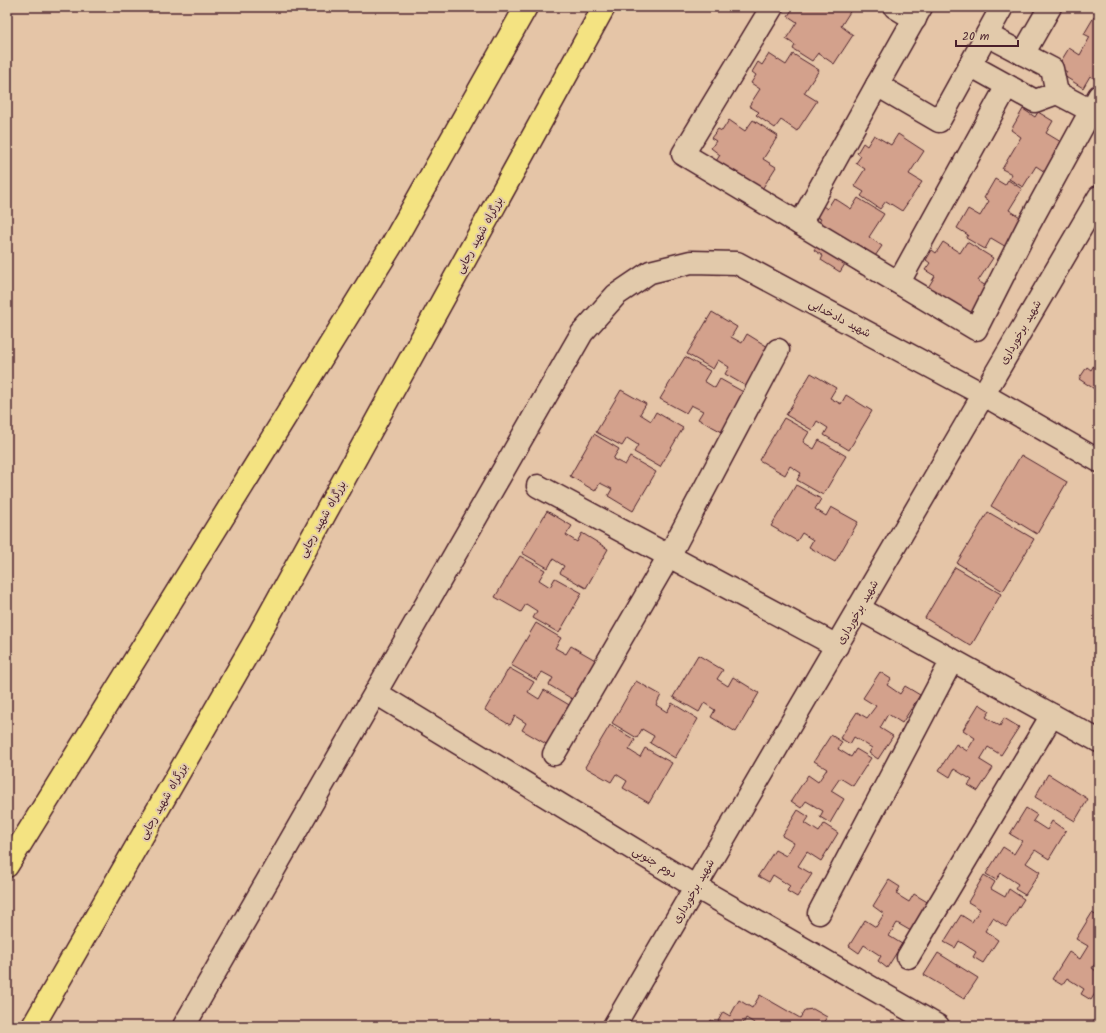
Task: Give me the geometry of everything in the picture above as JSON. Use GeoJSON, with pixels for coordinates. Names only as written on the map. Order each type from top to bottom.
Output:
{"type":"FeatureCollection","features":[{"type":"Feature","properties":{"kind":"highway"},"geometry":{"type":"LineString","coordinates":[[7,866],[394,243],[526,7]]}},
{"type":"Feature","properties":{"kind":"highway","name":"بزرگراه شهید رجایی"},"geometry":{"type":"LineString","coordinates":[[33,1026],[264,625],[604,7]]}},
{"type":"Feature","properties":{"kind":"street"},"geometry":{"type":"LineString","coordinates":[[772,7],[683,154],[976,329],[1028,226],[1096,107],[1057,93],[1034,101],[970,65]]}},
{"type":"Feature","properties":{"kind":"street"},"geometry":{"type":"LineString","coordinates":[[800,224],[918,13],[895,7]]}},
{"type":"Feature","properties":{"kind":"street"},"geometry":{"type":"LineString","coordinates":[[877,85],[939,121],[1002,7]]}},
{"type":"Feature","properties":{"kind":"street"},"geometry":{"type":"LineString","coordinates":[[1023,54],[1050,7]]}},
{"type":"Feature","properties":{"kind":"street"},"geometry":{"type":"LineString","coordinates":[[987,35],[1052,70],[1057,93]]}},
{"type":"Feature","properties":{"kind":"street"},"geometry":{"type":"LineString","coordinates":[[899,282],[1007,86]]}},
{"type":"Feature","properties":{"kind":"street","name":"شهید برخورداری"},"geometry":{"type":"LineString","coordinates":[[614,1026],[1099,197]]}},
{"type":"Feature","properties":{"kind":"street","name":"شهید دادخدایی"},"geometry":{"type":"LineString","coordinates":[[184,1026],[582,333],[616,295],[650,272],[690,262],[737,263],[984,395],[1099,461]]}},
{"type":"Feature","properties":{"kind":"street"},"geometry":{"type":"LineString","coordinates":[[554,754],[669,556],[778,350]]}},
{"type":"Feature","properties":{"kind":"street"},"geometry":{"type":"LineString","coordinates":[[538,486],[837,646]]}},
{"type":"Feature","properties":{"kind":"street"},"geometry":{"type":"LineString","coordinates":[[858,608],[1099,741]]}},
{"type":"Feature","properties":{"kind":"street"},"geometry":{"type":"LineString","coordinates":[[819,912],[952,660]]}},
{"type":"Feature","properties":{"kind":"street","name":"دوم جنوبی"},"geometry":{"type":"LineString","coordinates":[[376,692],[696,887],[938,1026]]}},
{"type":"Feature","properties":{"kind":"street"},"geometry":{"type":"LineString","coordinates":[[908,957],[1052,715]]}},
{"type":"Feature","properties":{"kind":"building"},"geometry":{"type":"Polygon","coordinates":[[[791,7],[853,7],[841,26],[853,35],[834,64],[818,53],[812,61],[793,49],[795,45],[786,39],[797,22],[788,16],[793,8],[791,7]]]}},
{"type":"Feature","properties":{"kind":"building"},"geometry":{"type":"Polygon","coordinates":[[[1094,17],[1099,20],[1099,81],[1090,76],[1083,88],[1064,76],[1067,72],[1058,66],[1069,48],[1080,55],[1090,37],[1084,34],[1094,17]]]}},
{"type":"Feature","properties":{"kind":"building"},"geometry":{"type":"Polygon","coordinates":[[[769,54],[786,65],[793,54],[819,70],[804,93],[817,101],[797,131],[781,120],[775,128],[756,115],[759,112],[749,106],[760,89],[751,83],[756,75],[752,72],[758,62],[762,65],[769,54]]]}},
{"type":"Feature","properties":{"kind":"building"},"geometry":{"type":"Polygon","coordinates":[[[1023,109],[1035,117],[1038,112],[1053,121],[1046,133],[1061,142],[1055,153],[1059,155],[1048,174],[1036,166],[1023,187],[1009,179],[1012,174],[1002,169],[1021,137],[1011,130],[1023,109]]]}},
{"type":"Feature","properties":{"kind":"building"},"geometry":{"type":"Polygon","coordinates":[[[729,120],[745,131],[753,120],[778,136],[763,159],[776,167],[757,197],[709,172],[720,155],[711,148],[716,141],[711,138],[718,129],[722,131],[729,120]]]}},
{"type":"Feature","properties":{"kind":"building"},"geometry":{"type":"Polygon","coordinates":[[[898,134],[924,151],[909,174],[922,182],[902,211],[886,201],[880,209],[861,196],[864,192],[854,186],[865,169],[856,163],[861,156],[857,153],[863,143],[867,146],[874,135],[891,145],[898,134]]]}},
{"type":"Feature","properties":{"kind":"building"},"geometry":{"type":"Polygon","coordinates":[[[995,179],[1005,185],[1008,180],[1022,189],[1009,210],[1025,220],[1008,248],[991,238],[985,249],[966,238],[968,235],[957,228],[968,209],[980,216],[989,201],[984,198],[995,179]]]}},
{"type":"Feature","properties":{"kind":"building"},"geometry":{"type":"Polygon","coordinates":[[[834,198],[851,209],[858,198],[884,214],[869,237],[882,246],[862,275],[845,264],[840,272],[821,260],[823,256],[814,250],[825,232],[816,227],[821,219],[816,217],[823,206],[827,209],[834,198]]]}},
{"type":"Feature","properties":{"kind":"building"},"geometry":{"type":"Polygon","coordinates":[[[943,242],[960,253],[967,242],[993,258],[978,281],[991,289],[972,319],[924,294],[935,276],[925,270],[930,263],[926,260],[932,250],[936,253],[943,242]]]}},
{"type":"Feature","properties":{"kind":"building"},"geometry":{"type":"Polygon","coordinates":[[[712,312],[737,327],[731,337],[742,343],[747,334],[773,350],[751,389],[725,374],[729,367],[718,360],[713,369],[687,354],[712,312]]]}},
{"type":"Feature","properties":{"kind":"building"},"geometry":{"type":"Polygon","coordinates":[[[685,357],[710,371],[704,381],[715,388],[720,379],[747,394],[724,433],[698,419],[703,411],[691,405],[686,413],[660,399],[685,357]]]}},
{"type":"Feature","properties":{"kind":"building"},"geometry":{"type":"Polygon","coordinates":[[[1099,357],[1099,392],[1079,379],[1087,367],[1091,370],[1099,357]]]}},
{"type":"Feature","properties":{"kind":"building"},"geometry":{"type":"Polygon","coordinates":[[[811,373],[836,388],[830,398],[841,404],[846,395],[872,411],[849,450],[824,435],[828,428],[817,421],[812,430],[786,415],[811,373]]]}},
{"type":"Feature","properties":{"kind":"building"},"geometry":{"type":"Polygon","coordinates":[[[621,390],[646,404],[640,414],[651,421],[656,412],[683,428],[660,467],[634,452],[638,445],[627,438],[622,446],[596,432],[621,390]]]}},
{"type":"Feature","properties":{"kind":"building"},"geometry":{"type":"Polygon","coordinates":[[[784,418],[809,432],[803,442],[814,449],[819,440],[846,456],[823,495],[797,480],[801,473],[790,466],[785,475],[759,460],[784,418]]]}},
{"type":"Feature","properties":{"kind":"building"},"geometry":{"type":"Polygon","coordinates":[[[594,434],[619,449],[613,459],[625,465],[630,457],[656,472],[633,511],[608,496],[612,489],[600,483],[595,491],[570,476],[594,434]]]}},
{"type":"Feature","properties":{"kind":"building"},"geometry":{"type":"Polygon","coordinates":[[[1021,455],[1067,482],[1037,534],[991,506],[1021,455]]]}},
{"type":"Feature","properties":{"kind":"building"},"geometry":{"type":"Polygon","coordinates":[[[796,485],[821,499],[815,509],[826,516],[831,507],[858,522],[835,562],[809,547],[813,540],[802,533],[797,541],[771,526],[796,485]]]}},
{"type":"Feature","properties":{"kind":"building"},"geometry":{"type":"Polygon","coordinates":[[[547,511],[572,526],[566,535],[577,542],[582,533],[608,549],[586,588],[560,573],[564,566],[553,559],[548,568],[522,553],[547,511]]]}},
{"type":"Feature","properties":{"kind":"building"},"geometry":{"type":"Polygon","coordinates":[[[988,512],[1034,539],[1003,591],[957,563],[988,512]]]}},
{"type":"Feature","properties":{"kind":"building"},"geometry":{"type":"Polygon","coordinates":[[[520,556],[545,570],[539,580],[550,587],[555,578],[582,593],[559,633],[533,618],[537,611],[526,604],[521,612],[495,597],[520,556]]]}},
{"type":"Feature","properties":{"kind":"building"},"geometry":{"type":"Polygon","coordinates":[[[955,567],[1001,594],[971,646],[925,618],[955,567]]]}},
{"type":"Feature","properties":{"kind":"building"},"geometry":{"type":"Polygon","coordinates":[[[536,623],[561,638],[555,648],[566,654],[571,646],[597,661],[574,700],[549,685],[553,678],[542,672],[537,680],[511,665],[536,623]]]}},
{"type":"Feature","properties":{"kind":"building"},"geometry":{"type":"Polygon","coordinates":[[[698,655],[723,670],[717,679],[728,686],[733,677],[759,693],[736,732],[711,717],[715,710],[704,703],[699,712],[673,697],[698,655]]]}},
{"type":"Feature","properties":{"kind":"building"},"geometry":{"type":"Polygon","coordinates":[[[509,668],[534,682],[528,692],[539,699],[544,690],[571,706],[548,745],[522,730],[526,723],[515,716],[510,725],[485,710],[509,668]]]}},
{"type":"Feature","properties":{"kind":"building"},"geometry":{"type":"Polygon","coordinates":[[[880,672],[891,679],[887,685],[900,694],[905,686],[920,695],[902,723],[888,714],[880,728],[893,736],[878,759],[869,753],[872,748],[854,737],[850,744],[840,738],[857,712],[867,718],[876,706],[863,698],[880,672]]]}},
{"type":"Feature","properties":{"kind":"building"},"geometry":{"type":"Polygon","coordinates":[[[636,681],[661,695],[656,705],[667,712],[672,703],[698,719],[675,758],[650,743],[654,736],[642,729],[637,738],[612,723],[636,681]]]}},
{"type":"Feature","properties":{"kind":"building"},"geometry":{"type":"Polygon","coordinates":[[[979,704],[990,711],[986,717],[1000,726],[1004,718],[1019,727],[1001,755],[988,747],[980,760],[993,768],[978,791],[968,785],[972,780],[954,769],[950,777],[939,770],[956,744],[967,751],[975,738],[963,730],[979,704]]]}},
{"type":"Feature","properties":{"kind":"building"},"geometry":{"type":"Polygon","coordinates":[[[610,725],[635,740],[629,750],[640,757],[645,748],[672,763],[649,803],[623,788],[627,781],[616,774],[611,782],[585,767],[610,725]]]}},
{"type":"Feature","properties":{"kind":"building"},"geometry":{"type":"Polygon","coordinates":[[[831,735],[842,742],[838,749],[851,757],[856,749],[871,758],[853,786],[840,778],[831,791],[844,799],[830,823],[820,817],[823,811],[806,801],[801,808],[791,801],[808,775],[818,782],[827,769],[814,761],[831,735]]]}},
{"type":"Feature","properties":{"kind":"building"},"geometry":{"type":"Polygon","coordinates":[[[1048,774],[1088,799],[1075,821],[1035,797],[1048,774]]]}},
{"type":"Feature","properties":{"kind":"building"},"geometry":{"type":"Polygon","coordinates":[[[1026,808],[1037,815],[1033,821],[1047,830],[1052,821],[1066,831],[1049,859],[1035,850],[1026,863],[1040,872],[1025,895],[1015,889],[1018,884],[1001,873],[996,880],[986,874],[1003,847],[1014,854],[1022,841],[1010,834],[1026,808]]]}},
{"type":"Feature","properties":{"kind":"building"},"geometry":{"type":"Polygon","coordinates":[[[798,810],[809,817],[805,823],[819,832],[824,824],[838,833],[821,861],[807,852],[798,866],[812,874],[797,897],[787,891],[790,886],[773,875],[769,882],[758,876],[775,850],[786,856],[794,843],[782,836],[798,810]]]}},
{"type":"Feature","properties":{"kind":"building"},"geometry":{"type":"Polygon","coordinates":[[[984,875],[995,882],[991,889],[1005,897],[1009,889],[1024,899],[1006,927],[993,918],[985,931],[998,940],[983,963],[973,957],[976,952],[959,941],[955,948],[944,942],[961,915],[972,922],[980,909],[968,902],[984,875]]]}},
{"type":"Feature","properties":{"kind":"building"},"geometry":{"type":"Polygon","coordinates":[[[889,880],[900,887],[896,894],[909,902],[914,894],[929,903],[911,931],[897,923],[889,936],[902,944],[887,968],[878,961],[881,956],[864,945],[859,953],[849,946],[865,920],[876,927],[884,914],[873,906],[889,880]]]}},
{"type":"Feature","properties":{"kind":"building"},"geometry":{"type":"Polygon","coordinates":[[[1092,913],[1099,917],[1099,958],[1092,968],[1099,973],[1099,987],[1091,1000],[1081,994],[1084,989],[1067,978],[1062,985],[1052,979],[1069,952],[1080,959],[1088,946],[1076,939],[1092,913]]]}},
{"type":"Feature","properties":{"kind":"building"},"geometry":{"type":"Polygon","coordinates":[[[938,953],[978,978],[964,999],[924,975],[938,953]]]}},
{"type":"Feature","properties":{"kind":"building"},"geometry":{"type":"Polygon","coordinates":[[[760,995],[800,1018],[805,1010],[813,1009],[827,1017],[821,1026],[759,1026],[746,1018],[742,1026],[707,1026],[711,1020],[717,1023],[723,1012],[730,1016],[739,1000],[752,1008],[760,995]]]}}]}
